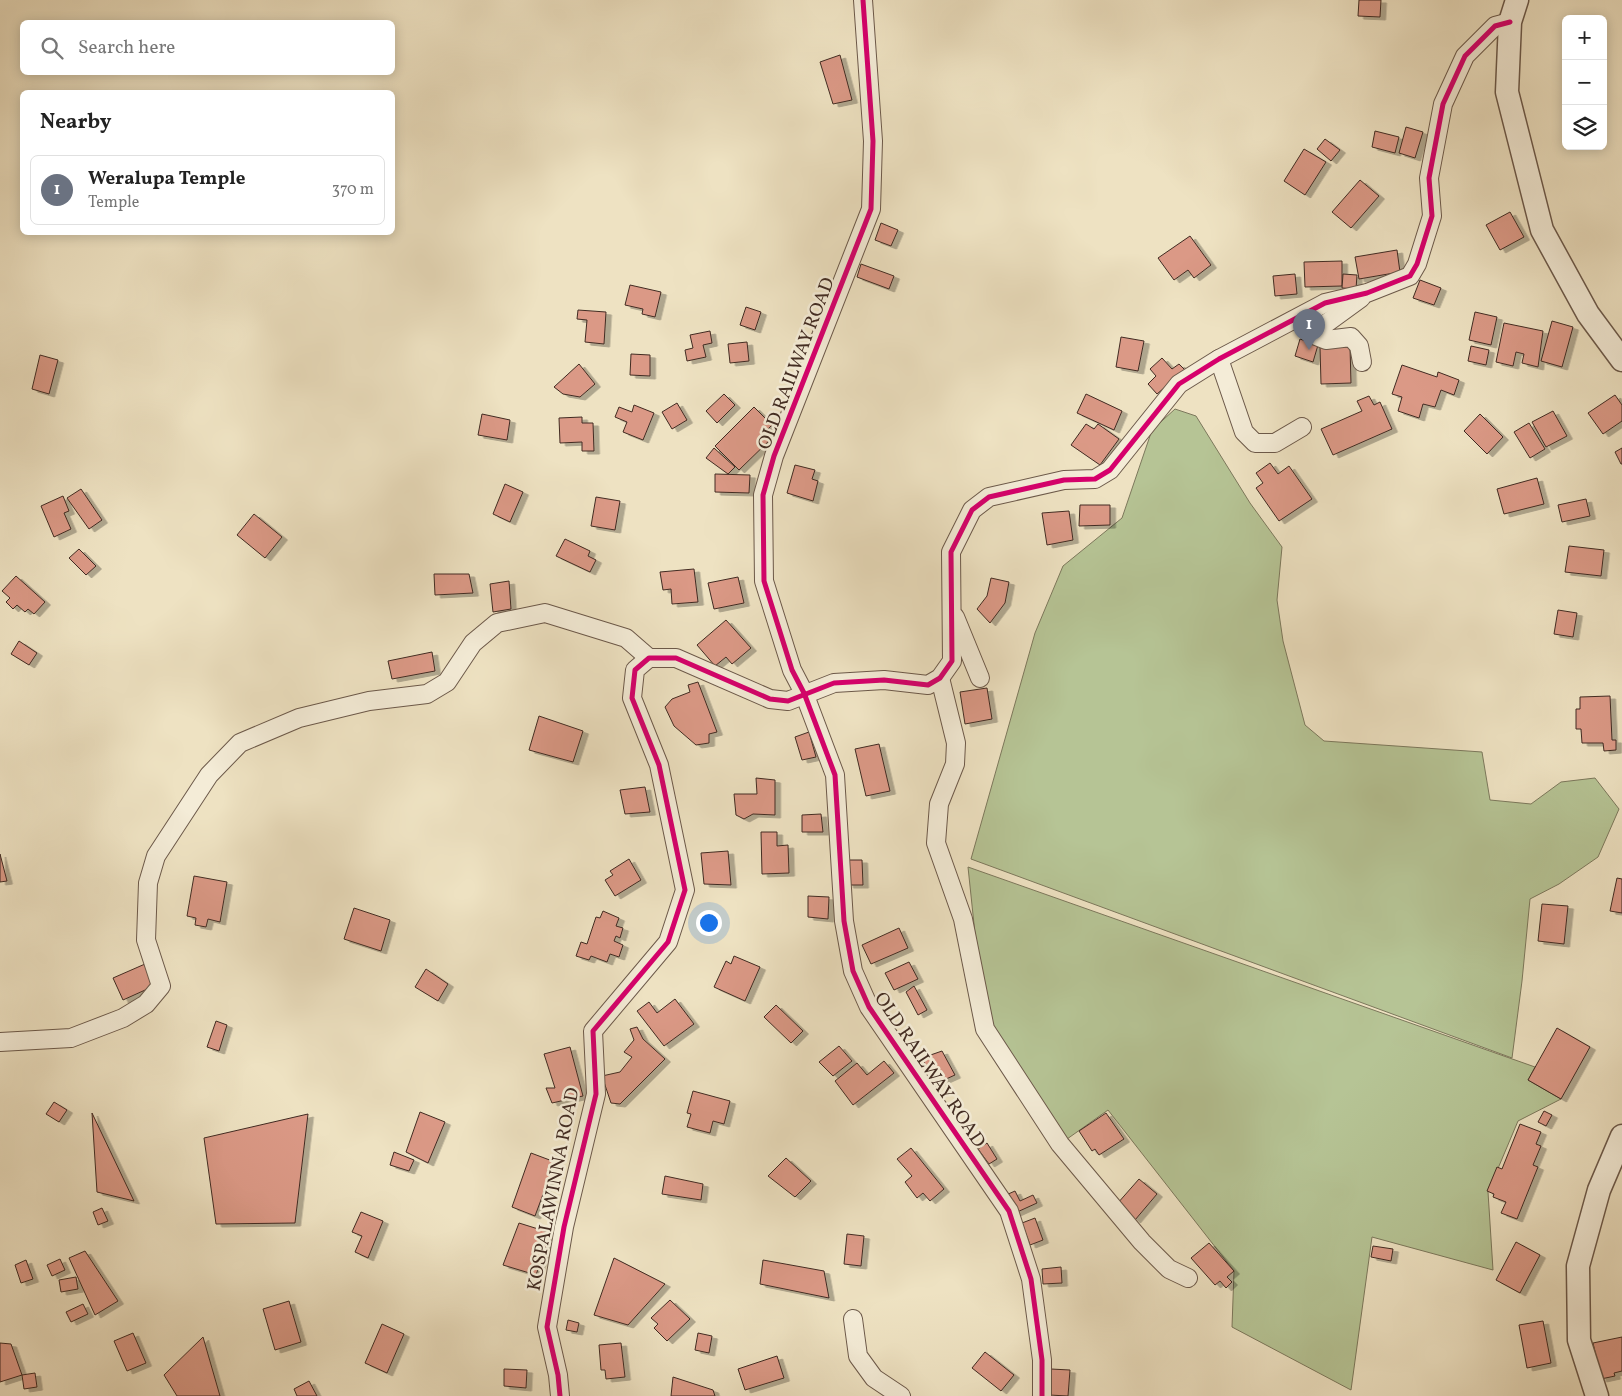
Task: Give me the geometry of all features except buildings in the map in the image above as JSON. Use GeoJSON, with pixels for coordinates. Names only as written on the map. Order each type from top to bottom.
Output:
{"type":"FeatureCollection","features":[{"type":"Feature","properties":{"kind":"street","name":"OLD RAILWAY ROAD"},"geometry":{"type":"LineString","coordinates":[[863,0],[873,140],[871,209],[774,456],[764,495],[764,581],[792,670],[804,693],[835,775],[844,921],[852,971],[869,1007],[1009,1211],[1032,1279],[1042,1360],[1042,1396]]}},
{"type":"Feature","properties":{"kind":"street"},"geometry":{"type":"LineString","coordinates":[[1517,0],[1510,22],[1507,92],[1542,230],[1588,314],[1622,360]]}},
{"type":"Feature","properties":{"kind":"street"},"geometry":{"type":"LineString","coordinates":[[0,1042],[71,1038],[123,1018],[146,1004],[161,986],[146,940],[148,883],[156,856],[209,775],[240,743],[299,718],[369,701],[427,694],[447,682],[473,643],[497,623],[545,613],[626,638],[649,658],[676,658],[770,699],[788,701],[804,693],[834,683],[884,680],[928,685],[940,678],[952,660],[951,552],[972,510],[990,498],[1064,480],[1095,479],[1110,470],[1179,384],[1219,359],[1325,303],[1367,293],[1410,276],[1417,264],[1432,216],[1429,178],[1443,104],[1465,56],[1494,26],[1510,22]]}},
{"type":"Feature","properties":{"kind":"street"},"geometry":{"type":"LineString","coordinates":[[1362,362],[1360,346],[1351,337],[1326,340],[1316,336],[1317,330],[1367,293]]}},
{"type":"Feature","properties":{"kind":"street"},"geometry":{"type":"LineString","coordinates":[[1219,359],[1244,432],[1255,443],[1274,443],[1302,427]]}},
{"type":"Feature","properties":{"kind":"street"},"geometry":{"type":"LineString","coordinates":[[951,607],[980,678]]}},
{"type":"Feature","properties":{"kind":"street","name":"KOSPALAWINNA ROAD"},"geometry":{"type":"LineString","coordinates":[[560,1396],[558,1375],[547,1327],[564,1227],[596,1094],[593,1032],[668,942],[685,890],[659,765],[632,698],[635,670],[649,658]]}},
{"type":"Feature","properties":{"kind":"street"},"geometry":{"type":"LineString","coordinates":[[940,678],[956,743],[955,764],[939,804],[936,843],[963,919],[985,1029],[1060,1144],[1142,1242],[1169,1270],[1188,1278]]}},
{"type":"Feature","properties":{"kind":"street"},"geometry":{"type":"LineString","coordinates":[[1597,1396],[1579,1340],[1578,1266],[1600,1190],[1622,1136]]}},
{"type":"Feature","properties":{"kind":"street"},"geometry":{"type":"LineString","coordinates":[[853,1319],[858,1356],[874,1378],[901,1396]]}},
{"type":"Feature","properties":{"kind":"green space"},"geometry":{"type":"Polygon","coordinates":[[[1175,409],[1196,416],[1250,503],[1282,547],[1277,600],[1283,641],[1305,725],[1324,741],[1482,752],[1490,800],[1531,804],[1561,782],[1595,778],[1619,809],[1598,857],[1559,884],[1530,899],[1512,1058],[971,859],[1035,633],[1063,566],[1122,518],[1152,430],[1175,409]]]}},
{"type":"Feature","properties":{"kind":"green space"},"geometry":{"type":"Polygon","coordinates":[[[968,867],[1535,1067],[1528,1080],[1561,1099],[1518,1121],[1488,1192],[1493,1270],[1372,1237],[1351,1390],[1232,1327],[1234,1271],[1108,1110],[1060,1144],[985,1029],[968,867]]]}},
{"type":"Feature","properties":{"kind":"cycle path"},"geometry":{"type":"LineString","coordinates":[[863,0],[873,141],[871,209],[774,456],[763,495],[764,581],[792,670],[804,693],[835,775],[844,921],[853,971],[869,1007],[1009,1211],[1031,1279],[1042,1360],[1042,1396]]}},
{"type":"Feature","properties":{"kind":"cycle path"},"geometry":{"type":"LineString","coordinates":[[560,1396],[558,1375],[547,1327],[564,1227],[596,1094],[593,1031],[668,942],[685,890],[659,765],[632,698],[635,670],[649,658],[676,658],[770,699],[788,701],[834,683],[884,680],[928,685],[940,678],[952,661],[951,552],[972,510],[989,497],[1064,480],[1095,479],[1110,470],[1179,384],[1219,359],[1325,303],[1367,293],[1410,276],[1417,264],[1432,216],[1429,178],[1443,104],[1465,56],[1495,26],[1510,22]]}},
{"type":"Feature","properties":{"kind":"place","name":"Weralupa Temple"},"geometry":{"type":"Point","coordinates":[1309,350]}}]}
